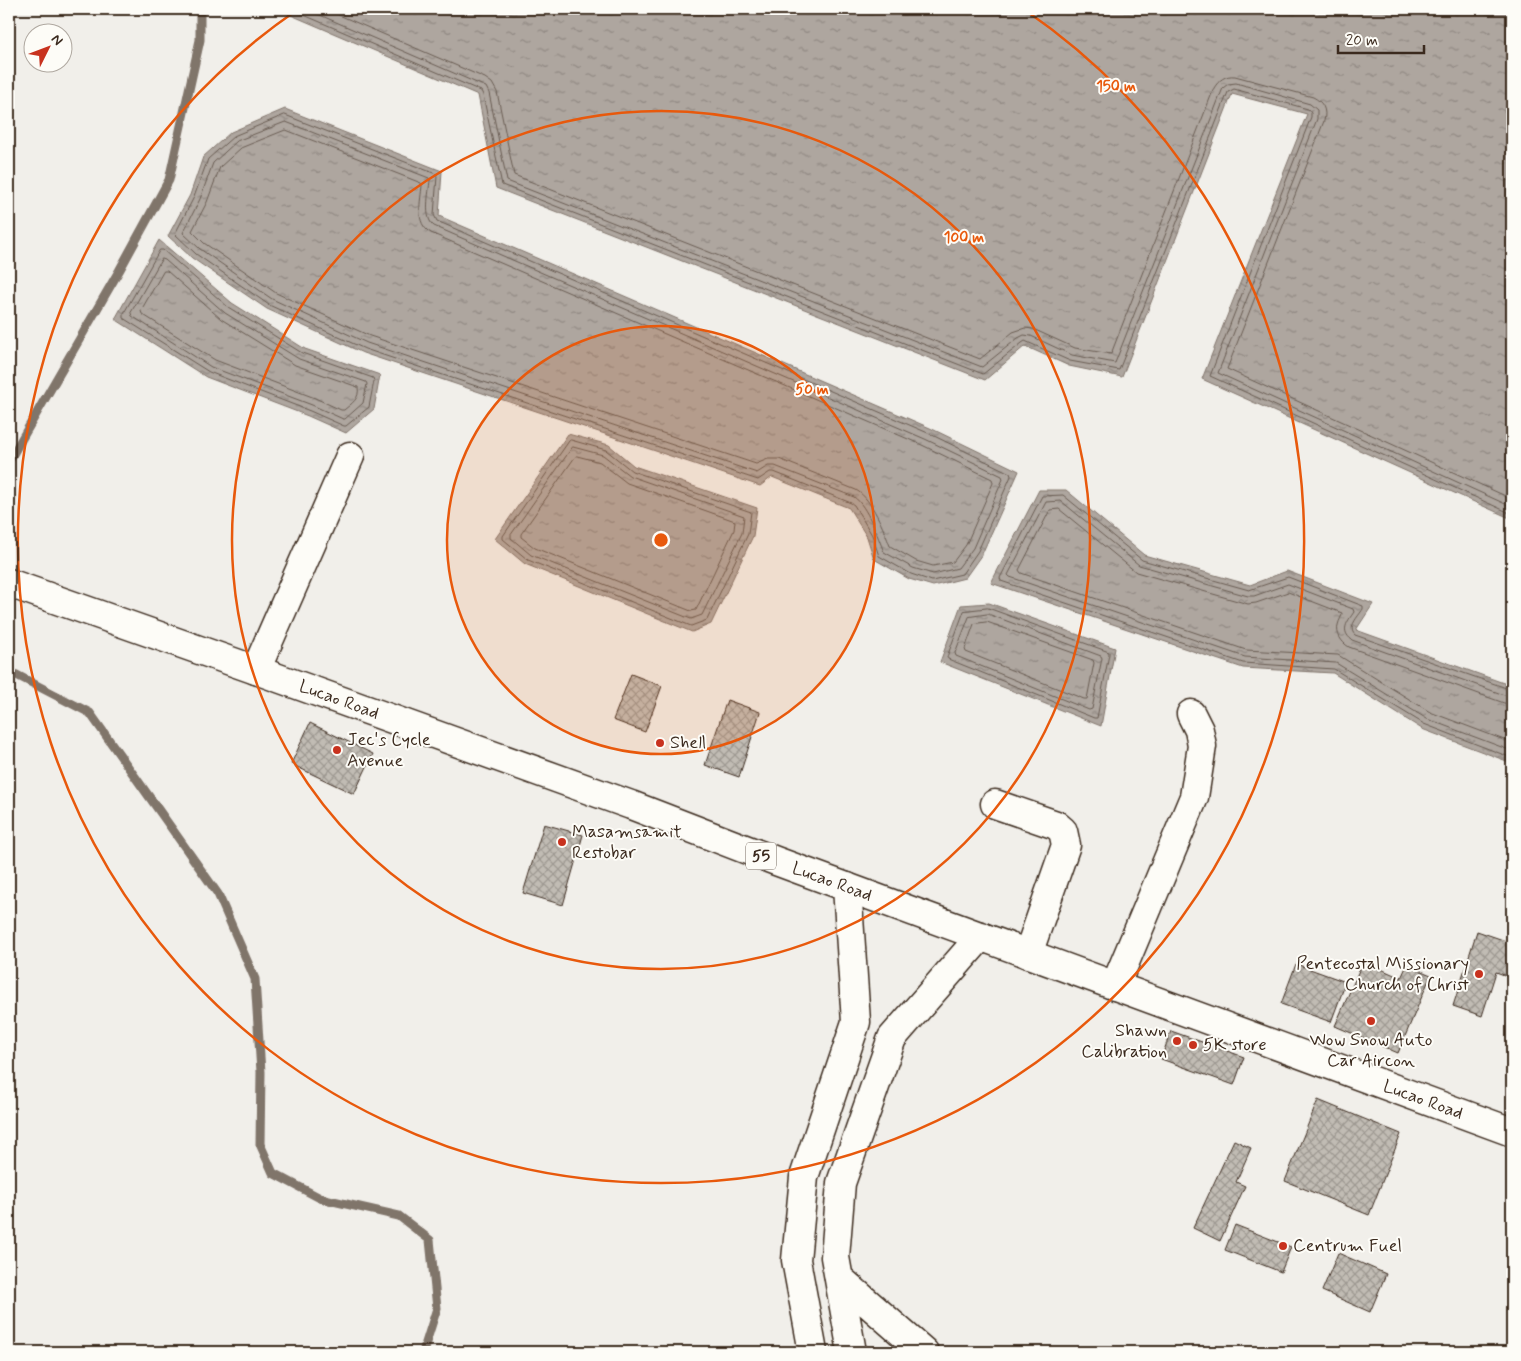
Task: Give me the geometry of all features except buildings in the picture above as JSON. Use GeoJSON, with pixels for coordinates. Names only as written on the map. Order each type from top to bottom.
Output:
{"type":"FeatureCollection","features":[{"type":"Feature","properties":{"kind":"main road"},"geometry":{"type":"LineString","coordinates":[[256,670],[350,456]]}},
{"type":"Feature","properties":{"kind":"main road","name":"Lucao Road"},"geometry":{"type":"LineString","coordinates":[[9,583],[630,805],[1512,1132]]}},
{"type":"Feature","properties":{"kind":"main road"},"geometry":{"type":"LineString","coordinates":[[1115,986],[1194,797],[1202,746],[1199,730],[1191,714]]}},
{"type":"Feature","properties":{"kind":"main road"},"geometry":{"type":"LineString","coordinates":[[995,804],[1056,825],[1063,831],[1066,845],[1028,954]]}},
{"type":"Feature","properties":{"kind":"main road"},"geometry":{"type":"LineString","coordinates":[[812,1352],[796,1260],[804,1177],[856,1022],[847,887]]}},
{"type":"Feature","properties":{"kind":"main road"},"geometry":{"type":"LineString","coordinates":[[852,1352],[835,1257],[841,1183],[892,1038],[981,936]]}},
{"type":"Feature","properties":{"kind":"main road"},"geometry":{"type":"LineString","coordinates":[[856,1022],[892,1038]]}},
{"type":"Feature","properties":{"kind":"main road"},"geometry":{"type":"LineString","coordinates":[[838,1278],[924,1352]]}},
{"type":"Feature","properties":{"kind":"water"},"geometry":{"type":"Polygon","coordinates":[[[277,9],[1512,9],[1512,519],[1202,379],[1307,114],[1232,94],[1122,377],[1069,366],[1025,346],[985,380],[496,188],[478,95],[277,9]]]}},
{"type":"Feature","properties":{"kind":"water"},"geometry":{"type":"Polygon","coordinates":[[[285,109],[442,171],[439,216],[930,428],[1019,471],[982,554],[965,578],[933,586],[909,579],[874,559],[867,537],[849,508],[772,477],[760,486],[363,353],[267,309],[192,258],[168,236],[190,195],[203,157],[231,132],[285,109]]]}},
{"type":"Feature","properties":{"kind":"water"},"geometry":{"type":"Polygon","coordinates":[[[159,240],[232,303],[305,349],[380,375],[374,409],[346,433],[308,416],[206,377],[115,319],[159,240]]]}},
{"type":"Feature","properties":{"kind":"water"},"geometry":{"type":"Polygon","coordinates":[[[568,434],[609,445],[634,466],[757,508],[753,536],[711,624],[692,632],[525,564],[495,539],[568,434]]]}},
{"type":"Feature","properties":{"kind":"water"},"geometry":{"type":"Polygon","coordinates":[[[1039,490],[1066,490],[1144,555],[1250,585],[1287,571],[1373,604],[1356,630],[1512,686],[1512,763],[1422,729],[1333,673],[1243,668],[991,583],[1039,490]]]}},
{"type":"Feature","properties":{"kind":"water"},"geometry":{"type":"Polygon","coordinates":[[[989,603],[1115,648],[1101,726],[940,662],[961,605],[989,603]]]}},
{"type":"Feature","properties":{"kind":"waterway"},"geometry":{"type":"LineString","coordinates":[[9,461],[119,271],[169,180],[200,40],[200,9]]}},
{"type":"Feature","properties":{"kind":"waterway"},"geometry":{"type":"LineString","coordinates":[[9,671],[90,713],[218,894],[255,979],[261,1072],[260,1144],[273,1173],[320,1198],[399,1216],[430,1240],[437,1308],[423,1352]]}},
{"type":"Feature","properties":{"kind":"place","name":"Shell"},"geometry":{"type":"Point","coordinates":[660,743]}},
{"type":"Feature","properties":{"kind":"place","name":"Jec's Cycle Avenue"},"geometry":{"type":"Point","coordinates":[337,750]}},
{"type":"Feature","properties":{"kind":"place","name":"Masamsamit Restobar"},"geometry":{"type":"Point","coordinates":[562,842]}},
{"type":"Feature","properties":{"kind":"place","name":"Pentecostal Missionary Church of Christ"},"geometry":{"type":"Point","coordinates":[1479,974]}},
{"type":"Feature","properties":{"kind":"place","name":"Wow Snow Auto Car Aircon"},"geometry":{"type":"Point","coordinates":[1371,1021]}},
{"type":"Feature","properties":{"kind":"place","name":"Shawn Calibration"},"geometry":{"type":"Point","coordinates":[1177,1041]}},
{"type":"Feature","properties":{"kind":"place","name":"5K store"},"geometry":{"type":"Point","coordinates":[1193,1045]}},
{"type":"Feature","properties":{"kind":"place","name":"Centrum Fuel"},"geometry":{"type":"Point","coordinates":[1283,1246]}}]}
